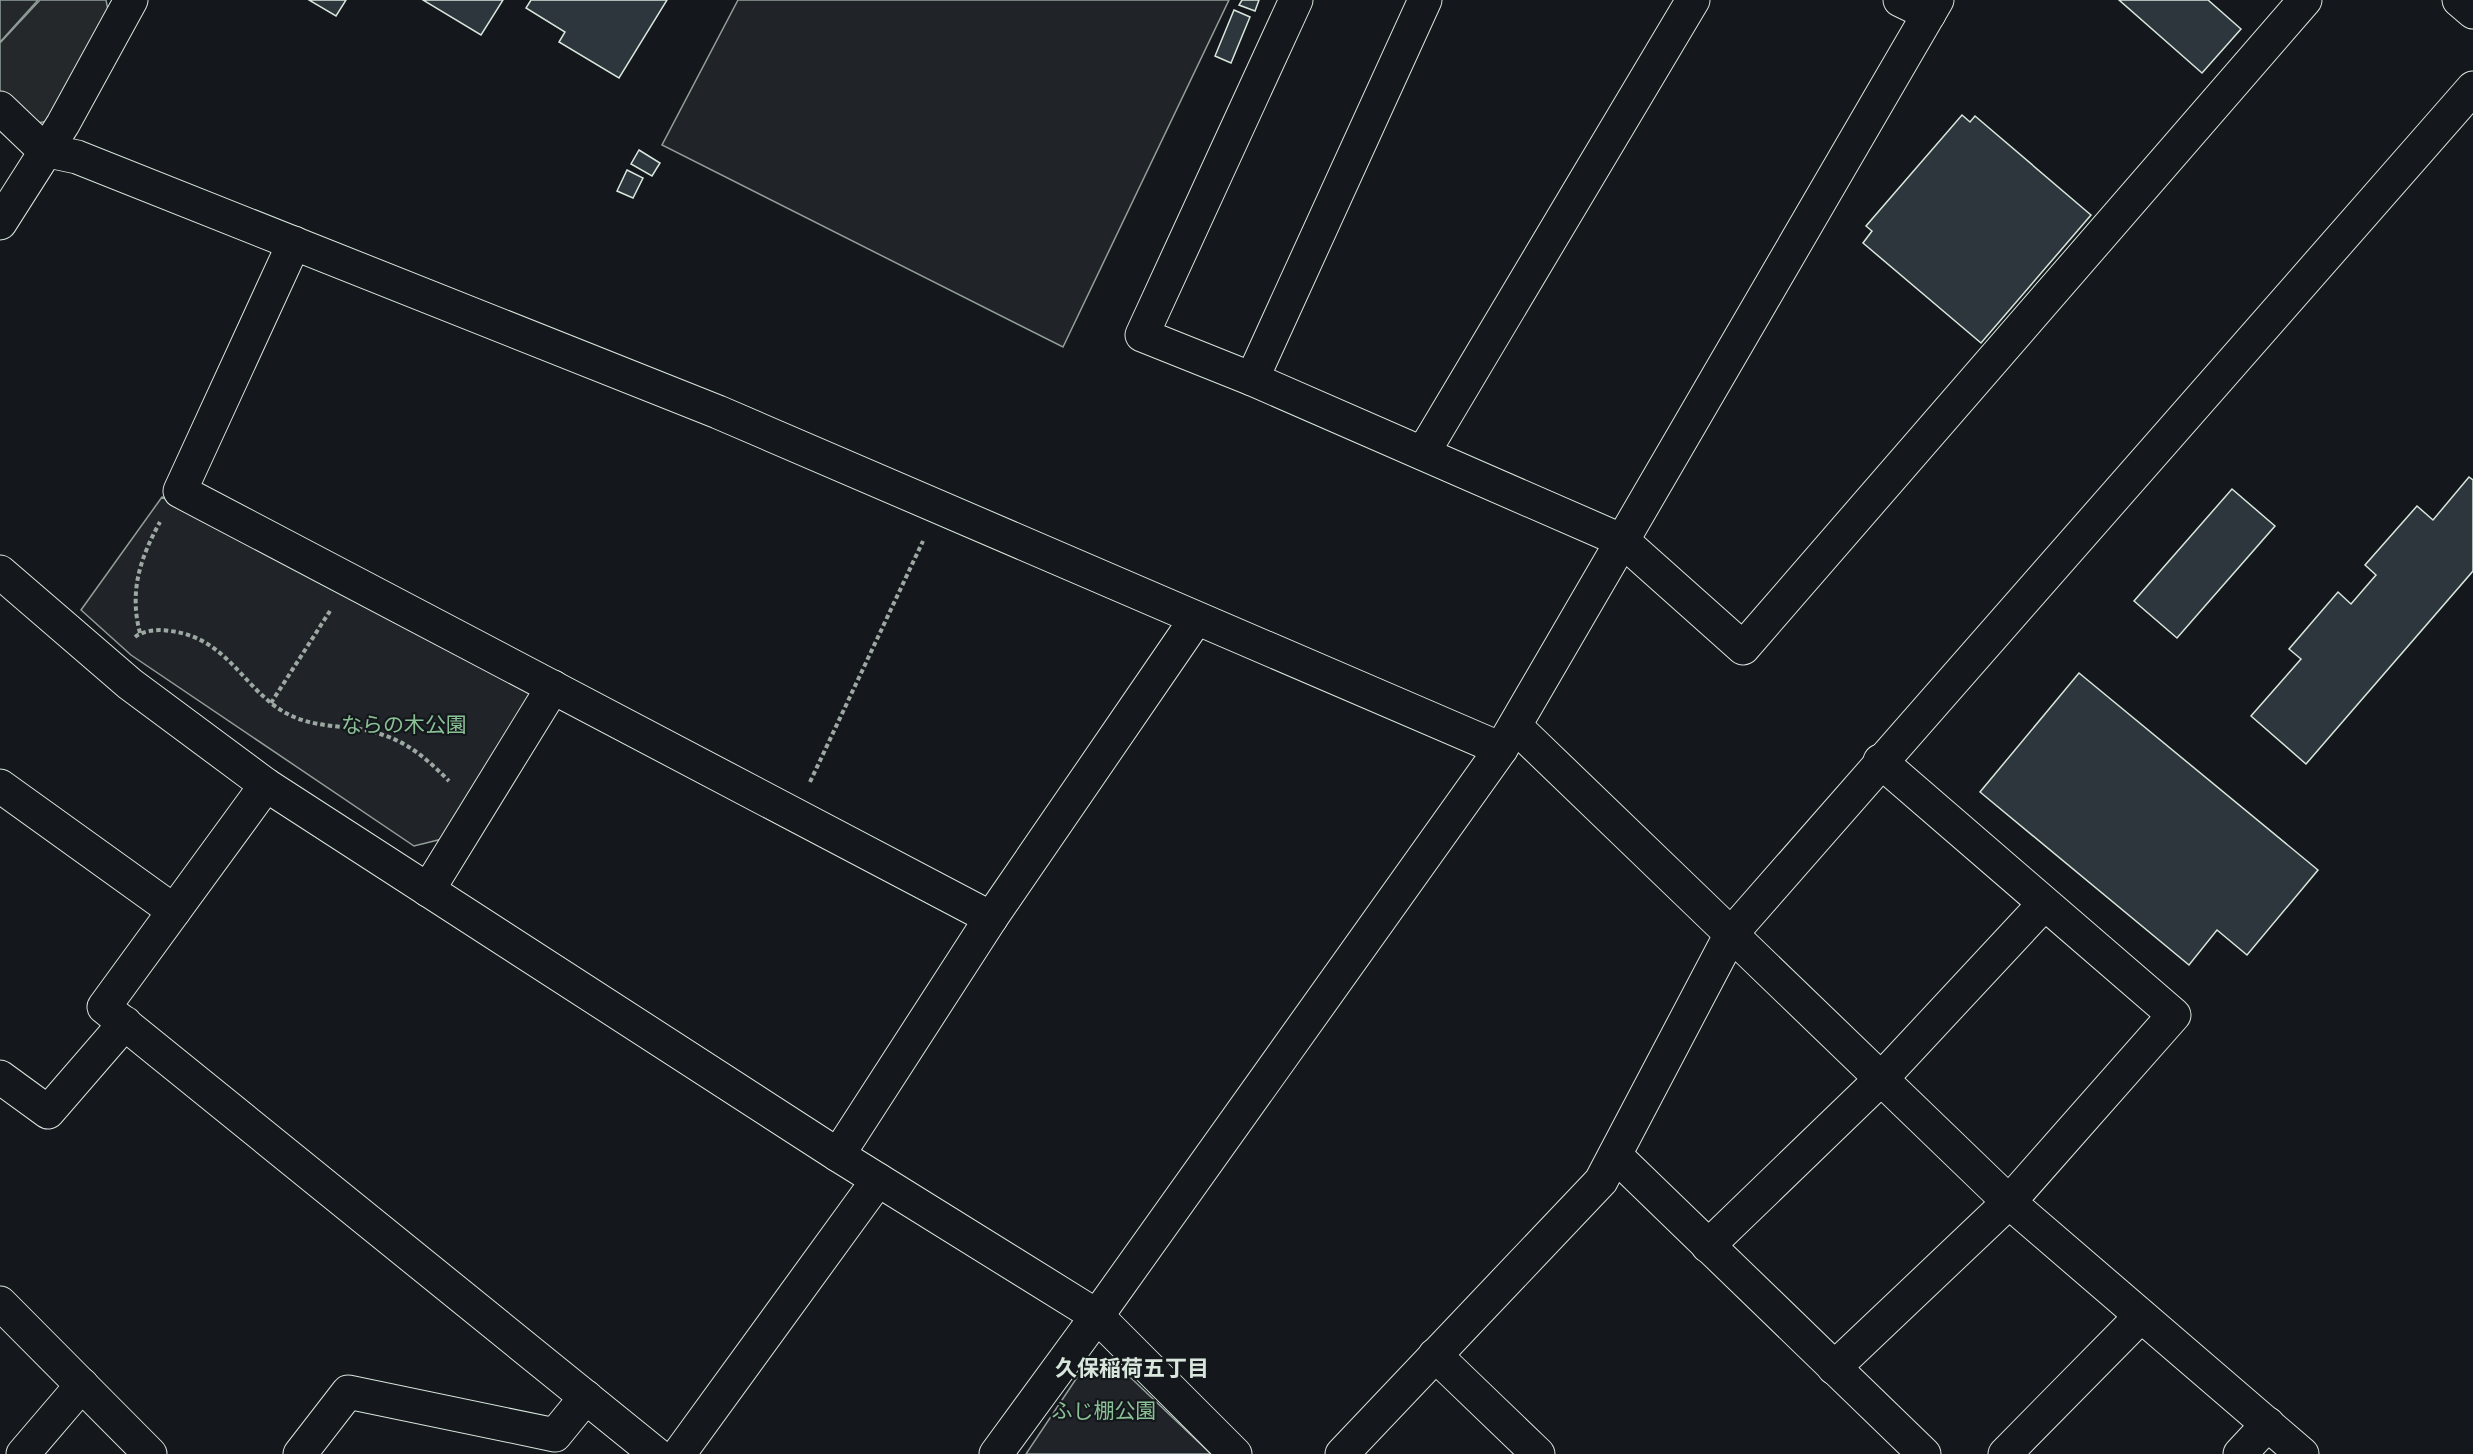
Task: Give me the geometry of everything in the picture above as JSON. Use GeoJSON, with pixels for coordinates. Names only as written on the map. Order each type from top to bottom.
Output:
{"type":"FeatureCollection","features":[{"type":"Feature","properties":{"kind":"street"},"geometry":{"type":"LineString","coordinates":[[0,224],[44,150],[63,124],[131,0]]}},
{"type":"Feature","properties":{"kind":"street"},"geometry":{"type":"LineString","coordinates":[[1296,0],[1142,335],[1252,379],[1623,541],[1743,648],[2305,0]]}},
{"type":"Feature","properties":{"kind":"street"},"geometry":{"type":"LineString","coordinates":[[1252,379],[1425,0]]}},
{"type":"Feature","properties":{"kind":"street"},"geometry":{"type":"LineString","coordinates":[[1423,453],[1693,0]]}},
{"type":"Feature","properties":{"kind":"street"},"geometry":{"type":"LineString","coordinates":[[996,1454],[1097,1316],[1508,737],[1933,7],[1900,0]]}},
{"type":"Feature","properties":{"kind":"street"},"geometry":{"type":"LineString","coordinates":[[2459,0],[2473,12]]}},
{"type":"Feature","properties":{"kind":"street"},"geometry":{"type":"LineString","coordinates":[[1342,1454],[1601,1181],[1731,934],[1880,761],[2473,88]]}},
{"type":"Feature","properties":{"kind":"street"},"geometry":{"type":"LineString","coordinates":[[0,108],[44,150],[77,157],[718,412],[1196,619],[1508,737],[1731,934],[2009,1202],[2302,1454]]}},
{"type":"Feature","properties":{"kind":"street"},"geometry":{"type":"LineString","coordinates":[[294,243],[180,491],[991,918]]}},
{"type":"Feature","properties":{"kind":"street"},"geometry":{"type":"LineString","coordinates":[[0,572],[106,663],[266,785],[838,1155],[1097,1316],[1235,1454]]}},
{"type":"Feature","properties":{"kind":"street"},"geometry":{"type":"LineString","coordinates":[[838,1155],[991,918],[1196,619]]}},
{"type":"Feature","properties":{"kind":"street"},"geometry":{"type":"LineString","coordinates":[[428,890],[553,687]]}},
{"type":"Feature","properties":{"kind":"street"},"geometry":{"type":"LineString","coordinates":[[1834,1368],[2009,1202],[2174,1015],[1880,761]]}},
{"type":"Feature","properties":{"kind":"street"},"geometry":{"type":"LineString","coordinates":[[266,785],[104,1007],[656,1454]]}},
{"type":"Feature","properties":{"kind":"street"},"geometry":{"type":"LineString","coordinates":[[0,786],[174,911]]}},
{"type":"Feature","properties":{"kind":"street"},"geometry":{"type":"LineString","coordinates":[[1708,1246],[1881,1079],[2044,903]]}},
{"type":"Feature","properties":{"kind":"street"},"geometry":{"type":"LineString","coordinates":[[0,1077],[48,1112],[124,1023]]}},
{"type":"Feature","properties":{"kind":"street"},"geometry":{"type":"LineString","coordinates":[[1615,1155],[1924,1454]]}},
{"type":"Feature","properties":{"kind":"street"},"geometry":{"type":"LineString","coordinates":[[679,1454],[878,1180]]}},
{"type":"Feature","properties":{"kind":"street"},"geometry":{"type":"LineString","coordinates":[[0,1303],[150,1454]]}},
{"type":"Feature","properties":{"kind":"street"},"geometry":{"type":"LineString","coordinates":[[2005,1454],[2141,1316]]}},
{"type":"Feature","properties":{"kind":"street"},"geometry":{"type":"LineString","coordinates":[[1435,1355],[1538,1454]]}},
{"type":"Feature","properties":{"kind":"street"},"geometry":{"type":"LineString","coordinates":[[23,1454],[82,1385]]}},
{"type":"Feature","properties":{"kind":"street"},"geometry":{"type":"LineString","coordinates":[[300,1454],[348,1392],[555,1435],[586,1397]]}},
{"type":"Feature","properties":{"kind":"street"},"geometry":{"type":"LineString","coordinates":[[2240,1454],[2268,1424]]}},
{"type":"Feature","properties":{"kind":"path"},"geometry":{"type":"LineString","coordinates":[[140,633],[135,603],[138,571],[152,537],[180,491]]}},
{"type":"Feature","properties":{"kind":"path"},"geometry":{"type":"LineString","coordinates":[[794,814],[938,508]]}},
{"type":"Feature","properties":{"kind":"path"},"geometry":{"type":"LineString","coordinates":[[271,703],[350,580]]}},
{"type":"Feature","properties":{"kind":"path"},"geometry":{"type":"LineString","coordinates":[[106,663],[121,646],[140,633],[161,630],[180,632],[216,648],[271,703],[294,717],[318,724],[364,730],[406,743],[479,808]]}},
{"type":"Feature","properties":{"kind":"green space"},"geometry":{"type":"Polygon","coordinates":[[[738,0],[1229,0],[1063,347],[662,145],[738,0]]]}},
{"type":"Feature","properties":{"kind":"green space","name":"ならの木公園"},"geometry":{"type":"Polygon","coordinates":[[[162,497],[335,582],[527,684],[531,703],[442,839],[414,846],[131,655],[81,610],[162,497]]]}},
{"type":"Feature","properties":{"kind":"green space","name":"ふじ棚公園"},"geometry":{"type":"Polygon","coordinates":[[[1111,1359],[1211,1454],[1026,1454],[1086,1364],[1111,1359]]]}},
{"type":"Feature","properties":{"kind":"shaded area"},"geometry":{"type":"Polygon","coordinates":[[[0,0],[38,0],[0,42],[0,0]]]}},
{"type":"Feature","properties":{"kind":"shaded area"},"geometry":{"type":"Polygon","coordinates":[[[40,0],[106,0],[109,15],[48,121],[32,124],[0,93],[0,43],[40,0]]]}},
{"type":"Feature","properties":{"kind":"building"},"geometry":{"type":"Polygon","coordinates":[[[309,0],[346,0],[336,16],[309,0]]]}},
{"type":"Feature","properties":{"kind":"building"},"geometry":{"type":"Polygon","coordinates":[[[423,0],[503,0],[481,35],[423,0]]]}},
{"type":"Feature","properties":{"kind":"building"},"geometry":{"type":"Polygon","coordinates":[[[531,0],[667,0],[619,78],[559,42],[565,32],[526,8],[531,0]]]}},
{"type":"Feature","properties":{"kind":"building"},"geometry":{"type":"Polygon","coordinates":[[[1242,0],[1259,0],[1255,11],[1239,5],[1242,0]]]}},
{"type":"Feature","properties":{"kind":"building"},"geometry":{"type":"Polygon","coordinates":[[[2119,0],[2208,0],[2241,29],[2202,73],[2119,0]]]}},
{"type":"Feature","properties":{"kind":"building"},"geometry":{"type":"Polygon","coordinates":[[[1234,10],[1250,17],[1231,63],[1215,56],[1234,10]]]}},
{"type":"Feature","properties":{"kind":"building"},"geometry":{"type":"Polygon","coordinates":[[[1962,115],[1970,122],[1975,116],[2091,215],[1981,343],[1863,243],[1872,231],[1866,226],[1962,115]]]}},
{"type":"Feature","properties":{"kind":"building"},"geometry":{"type":"Polygon","coordinates":[[[639,150],[660,163],[652,176],[631,164],[639,150]]]}},
{"type":"Feature","properties":{"kind":"building"},"geometry":{"type":"Polygon","coordinates":[[[627,170],[643,178],[633,198],[617,191],[627,170]]]}},
{"type":"Feature","properties":{"kind":"building"},"geometry":{"type":"Polygon","coordinates":[[[2469,477],[2473,480],[2473,571],[2306,764],[2251,716],[2301,659],[2289,649],[2338,592],[2351,604],[2376,575],[2365,565],[2417,506],[2433,520],[2469,477]]]}},
{"type":"Feature","properties":{"kind":"building"},"geometry":{"type":"Polygon","coordinates":[[[2232,489],[2275,526],[2177,638],[2134,601],[2232,489]]]}},
{"type":"Feature","properties":{"kind":"building"},"geometry":{"type":"Polygon","coordinates":[[[2079,673],[2318,870],[2247,955],[2217,930],[2189,965],[1980,792],[2079,673]]]}},
{"type":"Feature","properties":{"kind":"district","name":"久保稲荷五丁目"},"geometry":{"type":"Point","coordinates":[1132,1368]}}]}
